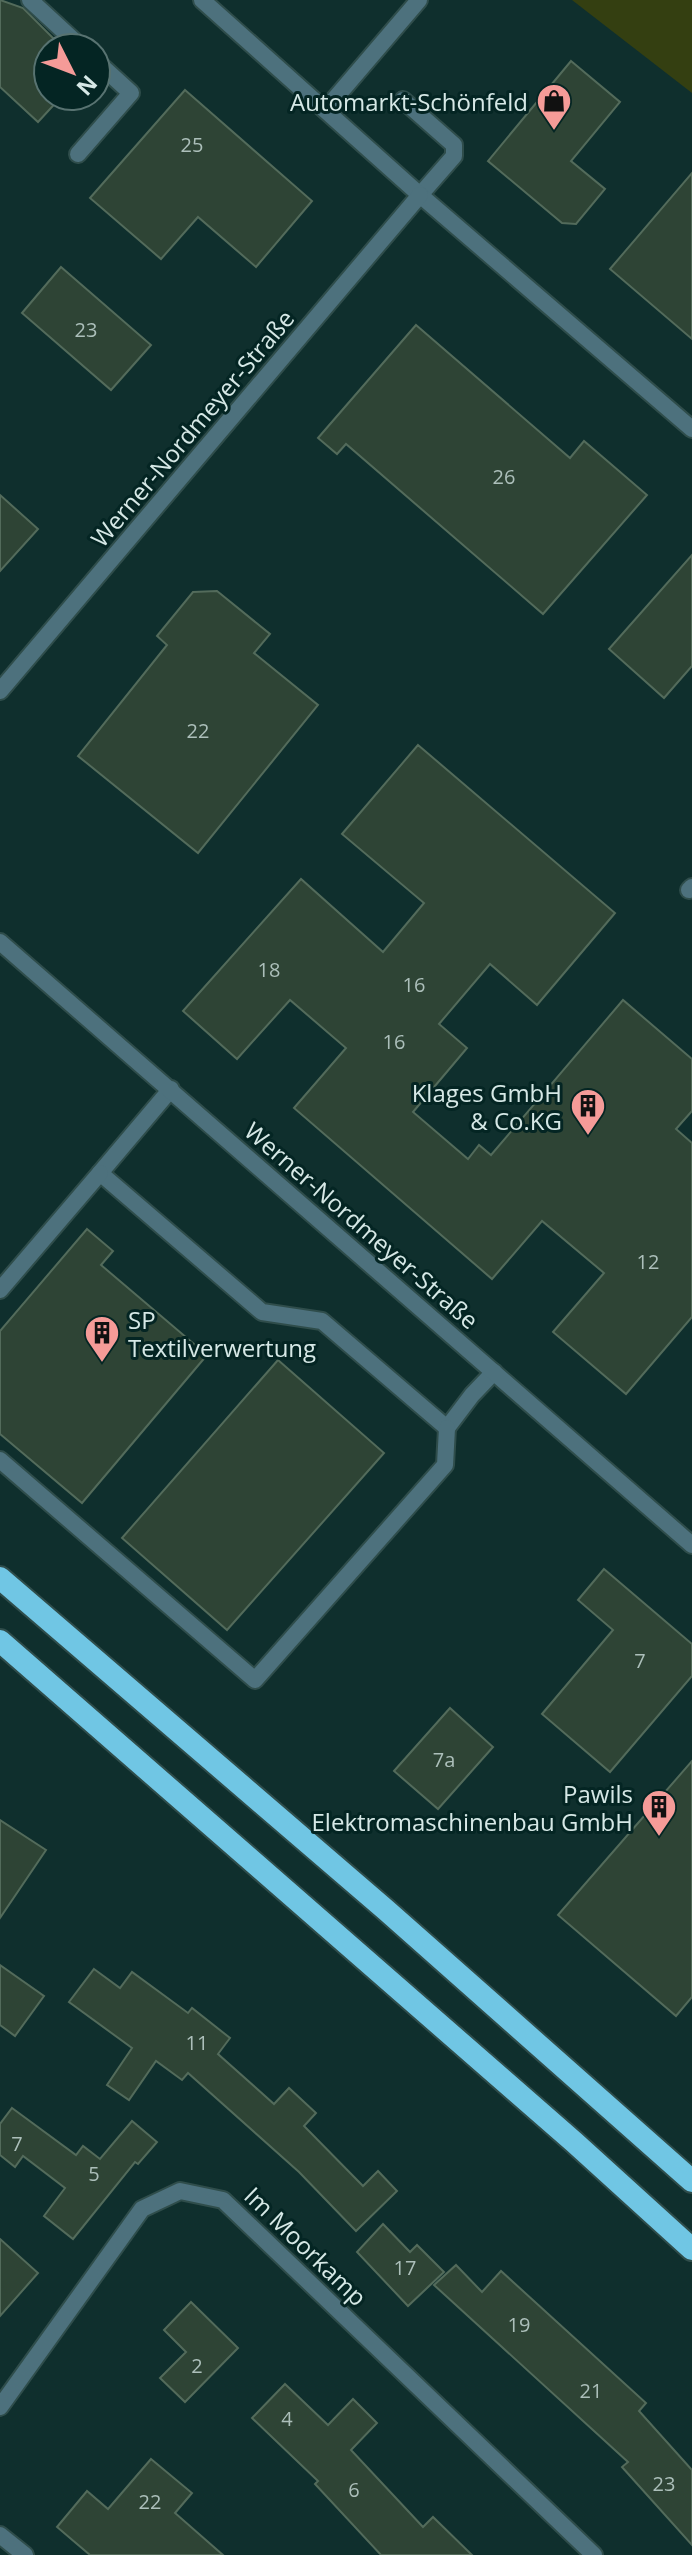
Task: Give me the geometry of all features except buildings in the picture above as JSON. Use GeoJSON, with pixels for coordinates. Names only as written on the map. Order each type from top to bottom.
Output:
{"type":"FeatureCollection","features":[{"type":"Feature","properties":{"kind":"highway"},"geometry":{"type":"LineString","coordinates":[[0,1578],[386,1910],[692,2181]]}},
{"type":"Feature","properties":{"kind":"highway"},"geometry":{"type":"LineString","coordinates":[[0,1641],[574,2142],[692,2249]]}},
{"type":"Feature","properties":{"kind":"street"},"geometry":{"type":"LineString","coordinates":[[30,0],[65,32]]}},
{"type":"Feature","properties":{"kind":"street"},"geometry":{"type":"LineString","coordinates":[[202,0],[420,195],[692,429]]}},
{"type":"Feature","properties":{"kind":"street"},"geometry":{"type":"LineString","coordinates":[[326,109],[419,0]]}},
{"type":"Feature","properties":{"kind":"street"},"geometry":{"type":"LineString","coordinates":[[78,154],[131,93],[112,76]]}},
{"type":"Feature","properties":{"kind":"street","name":"Werner-Nordmeyer-Straße"},"geometry":{"type":"LineString","coordinates":[[0,691],[454,156],[454,145],[403,100]]}},
{"type":"Feature","properties":{"kind":"street","name":"Werner-Nordmeyer-Straße"},"geometry":{"type":"LineString","coordinates":[[2,947],[171,1089],[692,1545]]}},
{"type":"Feature","properties":{"kind":"street"},"geometry":{"type":"LineString","coordinates":[[0,1290],[171,1089]]}},
{"type":"Feature","properties":{"kind":"street"},"geometry":{"type":"LineString","coordinates":[[100,1173],[262,1312],[322,1321],[447,1428]]}},
{"type":"Feature","properties":{"kind":"street"},"geometry":{"type":"LineString","coordinates":[[0,1460],[255,1680],[445,1465],[447,1428],[494,1372]]}},
{"type":"Feature","properties":{"kind":"street","name":"Im Moorkamp"},"geometry":{"type":"LineString","coordinates":[[0,2407],[142,2209],[180,2191],[223,2200],[594,2555]]}},
{"type":"Feature","properties":{"kind":"street"},"geometry":{"type":"LineString","coordinates":[[0,2535],[25,2555]]}},
{"type":"Feature","properties":{"kind":"green space"},"geometry":{"type":"Polygon","coordinates":[[[572,0],[692,0],[692,93],[572,0]]]}},
{"type":"Feature","properties":{"kind":"place","name":"Automarkt-Schönfeld"},"geometry":{"type":"Point","coordinates":[554,132]}},
{"type":"Feature","properties":{"kind":"place","name":"Klages GmbH & Co.KG"},"geometry":{"type":"Point","coordinates":[588,1137]}},
{"type":"Feature","properties":{"kind":"place","name":"SP Textilverwertung"},"geometry":{"type":"Point","coordinates":[102,1364]}},
{"type":"Feature","properties":{"kind":"place","name":"Pawils Elektromaschinenbau GmbH"},"geometry":{"type":"Point","coordinates":[659,1838]}}]}
